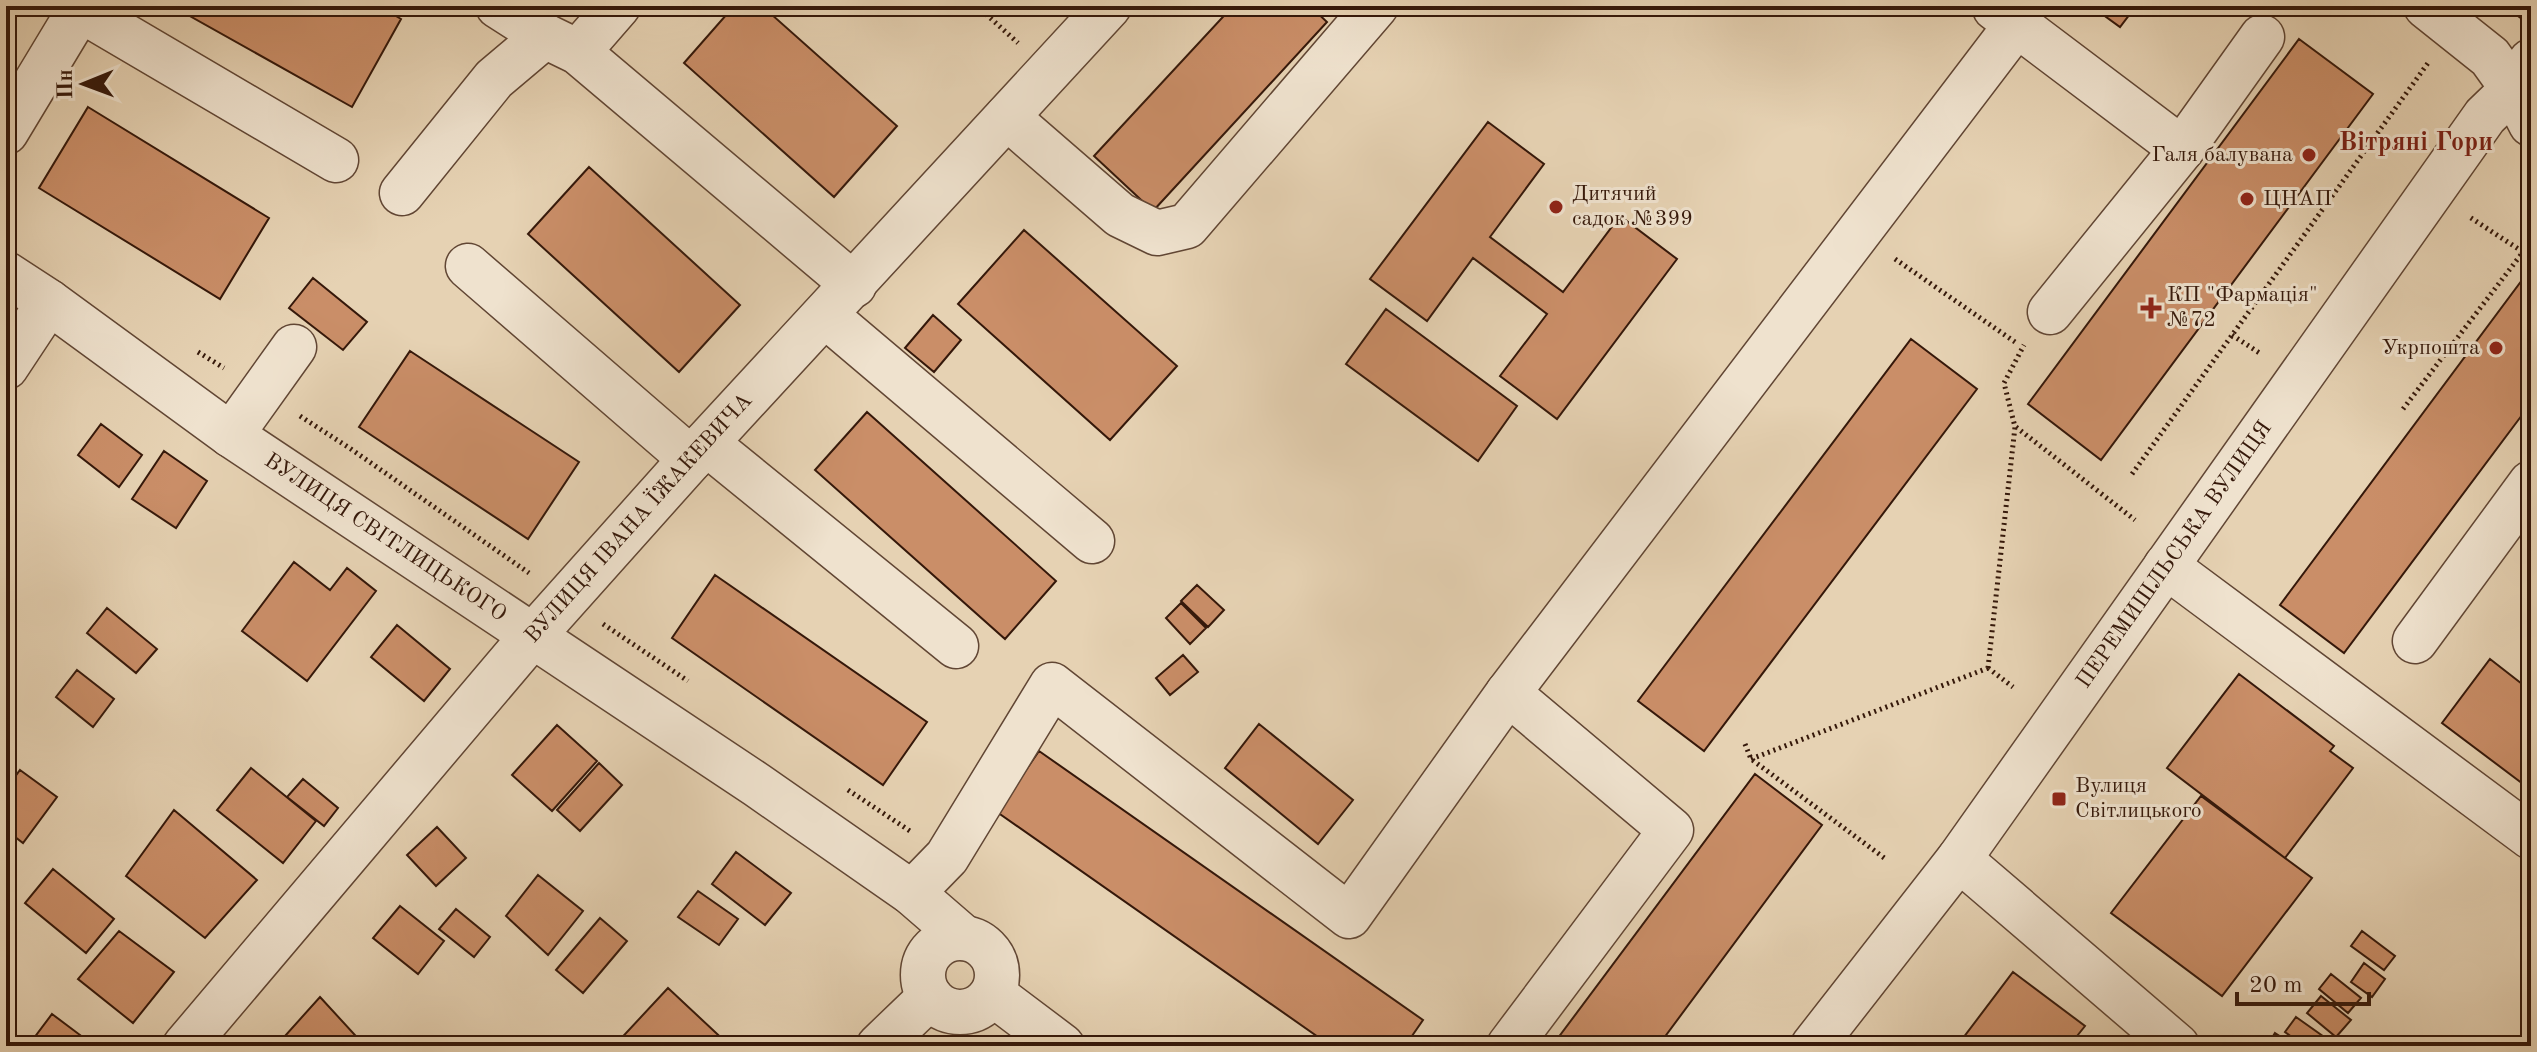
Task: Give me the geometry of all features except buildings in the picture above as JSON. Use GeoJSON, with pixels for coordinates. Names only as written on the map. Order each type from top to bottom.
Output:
{"type":"FeatureCollection","features":[{"type":"Feature","properties":{"kind":"street"},"geometry":{"type":"LineString","coordinates":[[498,6],[562,44],[840,300],[1092,541]]}},
{"type":"Feature","properties":{"kind":"street"},"geometry":{"type":"LineString","coordinates":[[402,193],[494,79],[562,44],[618,6]]}},
{"type":"Feature","properties":{"kind":"street","name":"ВУЛИЦЯ ІВАНА ЇЖАКЕВИЧА"},"geometry":{"type":"LineString","coordinates":[[185,1046],[533,637],[698,451],[1109,6]]}},
{"type":"Feature","properties":{"kind":"street"},"geometry":{"type":"LineString","coordinates":[[1007,117],[1120,215],[1157,233],[1187,226],[1376,6]]}},
{"type":"Feature","properties":{"kind":"street"},"geometry":{"type":"LineString","coordinates":[[2426,6],[2490,57],[2525,92]]}},
{"type":"Feature","properties":{"kind":"street"},"geometry":{"type":"LineString","coordinates":[[6,132],[79,7],[336,160]]}},
{"type":"Feature","properties":{"kind":"street"},"geometry":{"type":"LineString","coordinates":[[912,893],[947,857],[1052,685],[1349,916],[1508,693],[1858,233],[2006,15],[2182,149]]}},
{"type":"Feature","properties":{"kind":"street"},"geometry":{"type":"LineString","coordinates":[[2050,312],[2182,149],[2262,37]]}},
{"type":"Feature","properties":{"kind":"street","name":"ПЕРЕМИШЛЬСЬКА ВУЛИЦЯ"},"geometry":{"type":"LineString","coordinates":[[1813,1046],[1959,859],[2485,116],[2525,92]]}},
{"type":"Feature","properties":{"kind":"street"},"geometry":{"type":"LineString","coordinates":[[468,266],[698,451],[956,646]]}},
{"type":"Feature","properties":{"kind":"street","name":"ВУЛИЦЯ СВІТЛИЦЬКОГО"},"geometry":{"type":"LineString","coordinates":[[6,274],[231,435],[757,785],[912,893],[964,938]]}},
{"type":"Feature","properties":{"kind":"street"},"geometry":{"type":"LineString","coordinates":[[6,367],[49,302]]}},
{"type":"Feature","properties":{"kind":"street"},"geometry":{"type":"LineString","coordinates":[[231,435],[294,347]]}},
{"type":"Feature","properties":{"kind":"street"},"geometry":{"type":"LineString","coordinates":[[2415,641],[2531,483]]}},
{"type":"Feature","properties":{"kind":"street"},"geometry":{"type":"LineString","coordinates":[[2166,566],[2531,837]]}},
{"type":"Feature","properties":{"kind":"street"},"geometry":{"type":"LineString","coordinates":[[1508,693],[1671,830],[1509,1046]]}},
{"type":"Feature","properties":{"kind":"street"},"geometry":{"type":"LineString","coordinates":[[1959,859],[2158,1040]]}},
{"type":"Feature","properties":{"kind":"street"},"geometry":{"type":"LineString","coordinates":[[964,938],[985,947],[997,969],[993,994],[985,1004],[961,1013],[938,1005],[924,986],[923,974],[931,952],[951,939],[964,938]]}},
{"type":"Feature","properties":{"kind":"street"},"geometry":{"type":"LineString","coordinates":[[993,994],[1062,1046]]}},
{"type":"Feature","properties":{"kind":"street"},"geometry":{"type":"LineString","coordinates":[[879,1046],[930,997]]}},
{"type":"Feature","properties":{"kind":"path"},"geometry":{"type":"LineString","coordinates":[[977,6],[1001,28]]}},
{"type":"Feature","properties":{"kind":"path"},"geometry":{"type":"LineString","coordinates":[[2132,474],[2434,56]]}},
{"type":"Feature","properties":{"kind":"path"},"geometry":{"type":"LineString","coordinates":[[2403,409],[2523,252],[2463,213]]}},
{"type":"Feature","properties":{"kind":"path"},"geometry":{"type":"LineString","coordinates":[[1858,233],[2022,347]]}},
{"type":"Feature","properties":{"kind":"path"},"geometry":{"type":"LineString","coordinates":[[1988,668],[2015,427],[2004,383],[2022,347],[2050,312]]}},
{"type":"Feature","properties":{"kind":"path"},"geometry":{"type":"LineString","coordinates":[[2232,335],[2261,354]]}},
{"type":"Feature","properties":{"kind":"path"},"geometry":{"type":"LineString","coordinates":[[2015,427],[2135,520]]}},
{"type":"Feature","properties":{"kind":"path"},"geometry":{"type":"LineString","coordinates":[[1988,668],[2013,687]]}},
{"type":"Feature","properties":{"kind":"path"},"geometry":{"type":"LineString","coordinates":[[1751,759],[1988,668]]}},
{"type":"Feature","properties":{"kind":"path"},"geometry":{"type":"LineString","coordinates":[[1745,744],[1751,759],[1887,860]]}},
{"type":"Feature","properties":{"kind":"place","name":"Галя балувана"},"geometry":{"type":"Point","coordinates":[2309,155]}},
{"type":"Feature","properties":{"kind":"place","name":"ЦНАП"},"geometry":{"type":"Point","coordinates":[2247,199]}},
{"type":"Feature","properties":{"kind":"place","name":"Дитячий садок №399"},"geometry":{"type":"Point","coordinates":[1556,207]}},
{"type":"Feature","properties":{"kind":"place","name":"КП \"Фармація\" №72"},"geometry":{"type":"Point","coordinates":[2151,308]}},
{"type":"Feature","properties":{"kind":"place","name":"Укрпошта"},"geometry":{"type":"Point","coordinates":[2496,348]}},
{"type":"Feature","properties":{"kind":"place","name":"Вулиця Світлицького"},"geometry":{"type":"Point","coordinates":[2059,799]}},
{"type":"Feature","properties":{"kind":"district","name":"Вітряні Гори"},"geometry":{"type":"Point","coordinates":[2416,143]}}]}
